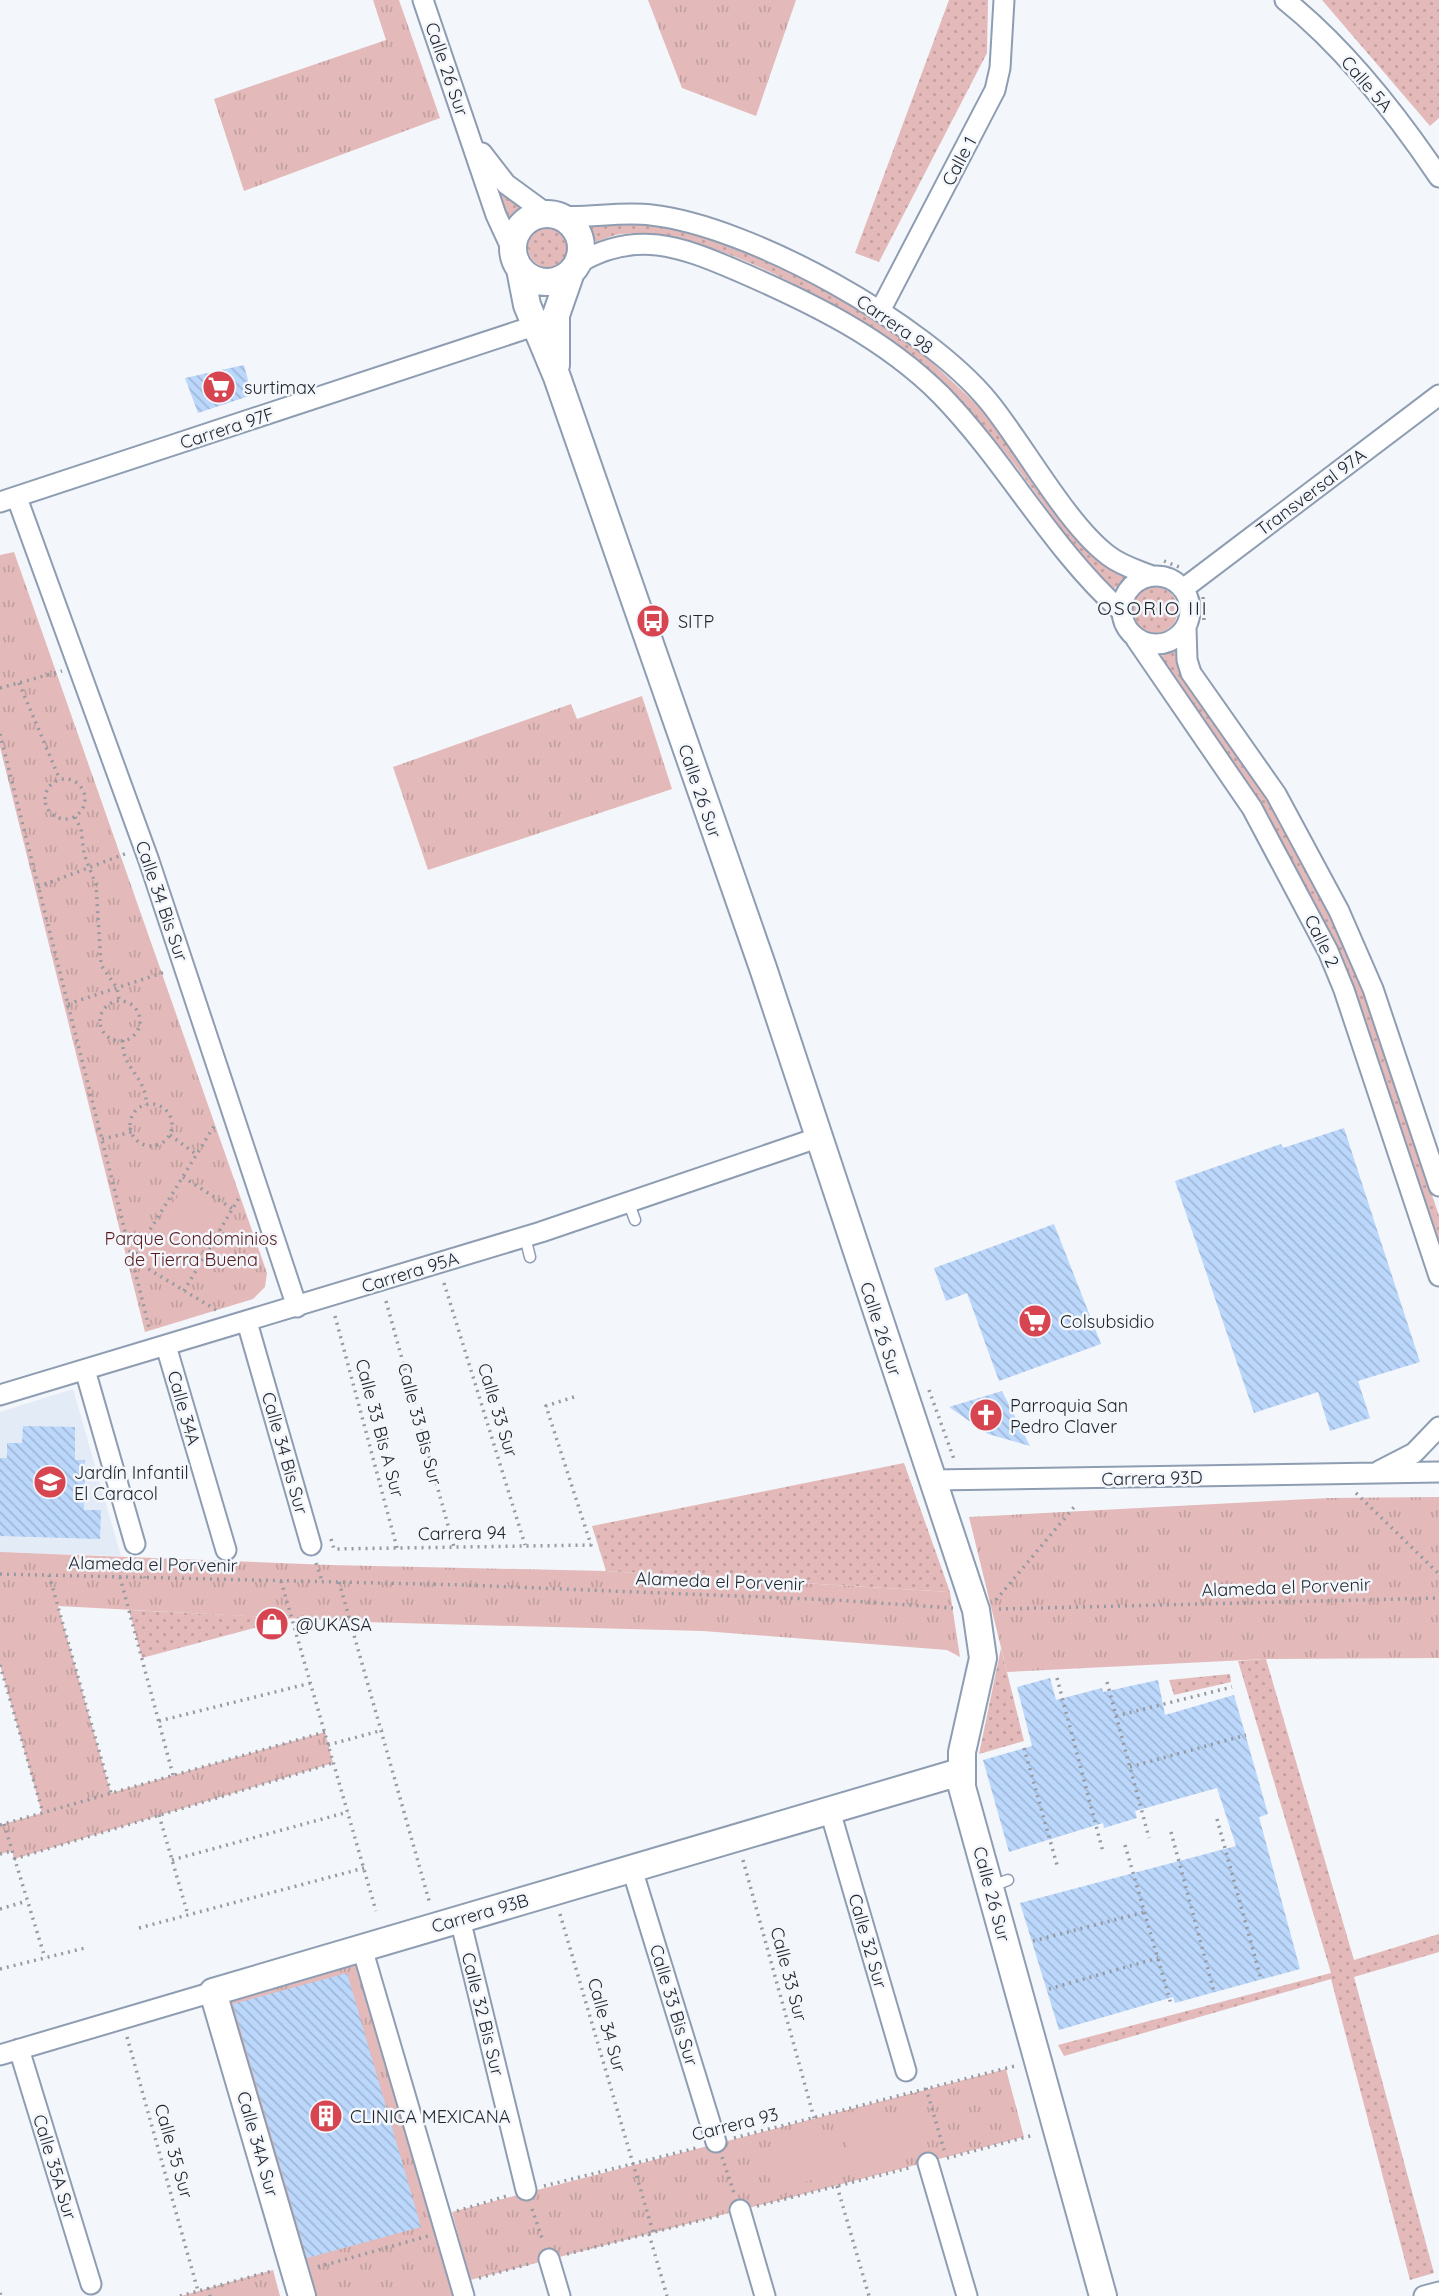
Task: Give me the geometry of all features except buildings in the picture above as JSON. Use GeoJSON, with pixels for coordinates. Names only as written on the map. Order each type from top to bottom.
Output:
{"type":"FeatureCollection","features":[{"type":"Feature","properties":{"kind":"street","name":"Calle 26 Sur"},"geometry":{"type":"LineString","coordinates":[[423,0],[496,215],[517,261],[534,326],[557,377],[762,968],[932,1480],[982,1610],[983,1658],[960,1772],[999,1884],[1037,2059],[1102,2296]]}},
{"type":"Feature","properties":{"kind":"street","name":"Calle 1"},"geometry":{"type":"LineString","coordinates":[[880,311],[995,90],[1000,68],[1004,0]]}},
{"type":"Feature","properties":{"kind":"street","name":"Calle 5A"},"geometry":{"type":"LineString","coordinates":[[1285,0],[1351,64],[1408,131],[1439,177]]}},
{"type":"Feature","properties":{"kind":"street","name":"Calle 26 Sur"},"geometry":{"type":"LineString","coordinates":[[471,137],[506,184],[552,215]]}},
{"type":"Feature","properties":{"kind":"street","name":"Carrera 98"},"geometry":{"type":"LineString","coordinates":[[552,215],[579,218],[632,214],[683,221],[778,256],[843,288],[880,311],[946,360],[979,391],[1095,543],[1124,566],[1154,567]]}},
{"type":"Feature","properties":{"kind":"street"},"geometry":{"type":"LineString","coordinates":[[552,215],[566,220],[579,235],[581,255],[564,278],[545,282],[527,276],[517,261],[518,232],[525,222],[552,215]]}},
{"type":"Feature","properties":{"kind":"street","name":"Carrera 98"},"geometry":{"type":"LineString","coordinates":[[574,268],[613,246],[634,243],[681,250],[719,263],[821,308],[905,363],[941,396],[1007,474],[1071,561],[1121,611]]}},
{"type":"Feature","properties":{"kind":"street","name":"Calle 26 Sur"},"geometry":{"type":"LineString","coordinates":[[557,377],[556,315],[574,268]]}},
{"type":"Feature","properties":{"kind":"street","name":"Carrera 97F"},"geometry":{"type":"LineString","coordinates":[[9,500],[534,326]]}},
{"type":"Feature","properties":{"kind":"street","name":"Transversal 97A"},"geometry":{"type":"LineString","coordinates":[[1188,586],[1439,395]]}},
{"type":"Feature","properties":{"kind":"street","name":"Calle 34 Bis Sur"},"geometry":{"type":"LineString","coordinates":[[9,500],[149,861],[297,1307]]}},
{"type":"Feature","properties":{"kind":"street"},"geometry":{"type":"LineString","coordinates":[[1154,567],[1170,579],[1188,586],[1195,626],[1158,645],[1136,639],[1123,622],[1121,611],[1126,592],[1154,567]]}},
{"type":"Feature","properties":{"kind":"street","name":"Calle 2"},"geometry":{"type":"LineString","coordinates":[[1195,626],[1187,660],[1191,673],[1276,794],[1357,948],[1439,1186]]}},
{"type":"Feature","properties":{"kind":"street","name":"Calle 2"},"geometry":{"type":"LineString","coordinates":[[1136,639],[1252,808],[1328,951],[1345,990],[1439,1276]]}},
{"type":"Feature","properties":{"kind":"street","name":"Carrera 95A"},"geometry":{"type":"LineString","coordinates":[[0,1395],[85,1370],[158,1340],[247,1322],[525,1237],[817,1138]]}},
{"type":"Feature","properties":{"kind":"street","name":"Calle 34 Bis Sur"},"geometry":{"type":"LineString","coordinates":[[247,1322],[311,1545]]}},
{"type":"Feature","properties":{"kind":"street","name":"Calle 34A"},"geometry":{"type":"LineString","coordinates":[[158,1340],[226,1550]]}},
{"type":"Feature","properties":{"kind":"street"},"geometry":{"type":"LineString","coordinates":[[85,1370],[135,1544]]}},
{"type":"Feature","properties":{"kind":"street","name":"Carrera 93D"},"geometry":{"type":"LineString","coordinates":[[1372,1475],[1414,1453],[1439,1427]]}},
{"type":"Feature","properties":{"kind":"street","name":"Carrera 93D"},"geometry":{"type":"LineString","coordinates":[[932,1480],[1439,1472]]}},
{"type":"Feature","properties":{"kind":"street","name":"Carrera 93B"},"geometry":{"type":"LineString","coordinates":[[10,2052],[960,1772]]}},
{"type":"Feature","properties":{"kind":"street","name":"Calle 32 Sur"},"geometry":{"type":"LineString","coordinates":[[830,1811],[906,2071]]}},
{"type":"Feature","properties":{"kind":"street","name":"Calle 33 Bis Sur"},"geometry":{"type":"LineString","coordinates":[[632,1869],[716,2142]]}},
{"type":"Feature","properties":{"kind":"street","name":"Calle 32 Bis Sur"},"geometry":{"type":"LineString","coordinates":[[448,1923],[526,2190]]}},
{"type":"Feature","properties":{"kind":"street"},"geometry":{"type":"LineString","coordinates":[[362,1948],[464,2296]]}},
{"type":"Feature","properties":{"kind":"street","name":"Calle 34A Sur"},"geometry":{"type":"LineString","coordinates":[[213,1992],[297,2278]]}},
{"type":"Feature","properties":{"kind":"street","name":"Calle 35A Sur"},"geometry":{"type":"LineString","coordinates":[[10,2052],[90,2284]]}},
{"type":"Feature","properties":{"kind":"street"},"geometry":{"type":"LineString","coordinates":[[937,2160],[967,2296]]}},
{"type":"Feature","properties":{"kind":"street"},"geometry":{"type":"LineString","coordinates":[[740,2210],[765,2296]]}},
{"type":"Feature","properties":{"kind":"street"},"geometry":{"type":"LineString","coordinates":[[549,2259],[560,2296]]}},
{"type":"Feature","properties":{"kind":"street"},"geometry":{"type":"LineString","coordinates":[[1424,2296],[1439,2292]]}},
{"type":"Feature","properties":{"kind":"lane"},"geometry":{"type":"LineString","coordinates":[[627,1201],[635,1220]]}},
{"type":"Feature","properties":{"kind":"lane"},"geometry":{"type":"LineString","coordinates":[[525,1237],[530,1257]]}},
{"type":"Feature","properties":{"kind":"path"},"geometry":{"type":"LineString","coordinates":[[1154,567],[1183,569],[1188,586],[1203,598],[1195,626]]}},
{"type":"Feature","properties":{"kind":"path"},"geometry":{"type":"LineString","coordinates":[[0,688],[63,671]]}},
{"type":"Feature","properties":{"kind":"path"},"geometry":{"type":"LineString","coordinates":[[19,683],[60,780]]}},
{"type":"Feature","properties":{"kind":"path"},"geometry":{"type":"LineString","coordinates":[[0,734],[132,1259],[158,1340]]}},
{"type":"Feature","properties":{"kind":"path"},"geometry":{"type":"LineString","coordinates":[[60,780],[78,783],[85,795],[83,808],[75,817],[62,819],[47,809],[47,789],[60,780]]}},
{"type":"Feature","properties":{"kind":"path"},"geometry":{"type":"LineString","coordinates":[[75,817],[81,829],[84,854],[92,867],[100,911],[98,951],[101,965],[117,988],[119,1000]]}},
{"type":"Feature","properties":{"kind":"path"},"geometry":{"type":"LineString","coordinates":[[38,887],[127,853]]}},
{"type":"Feature","properties":{"kind":"path"},"geometry":{"type":"LineString","coordinates":[[68,1004],[168,971]]}},
{"type":"Feature","properties":{"kind":"path"},"geometry":{"type":"LineString","coordinates":[[119,1000],[132,1005],[139,1016],[135,1034],[124,1040],[106,1035],[100,1024],[102,1011],[119,1000]]}},
{"type":"Feature","properties":{"kind":"path"},"geometry":{"type":"LineString","coordinates":[[124,1040],[124,1058],[141,1079],[146,1105]]}},
{"type":"Feature","properties":{"kind":"path"},"geometry":{"type":"LineString","coordinates":[[146,1105],[160,1106],[170,1115],[170,1135],[153,1146],[140,1142],[132,1132],[132,1118],[146,1105]]}},
{"type":"Feature","properties":{"kind":"path"},"geometry":{"type":"LineString","coordinates":[[132,1259],[219,1118]]}},
{"type":"Feature","properties":{"kind":"path"},"geometry":{"type":"LineString","coordinates":[[102,1139],[132,1132]]}},
{"type":"Feature","properties":{"kind":"path"},"geometry":{"type":"LineString","coordinates":[[170,1135],[197,1155]]}},
{"type":"Feature","properties":{"kind":"path"},"geometry":{"type":"LineString","coordinates":[[183,1177],[233,1209]]}},
{"type":"Feature","properties":{"kind":"path"},"geometry":{"type":"LineString","coordinates":[[184,1291],[244,1190]]}},
{"type":"Feature","properties":{"kind":"path"},"geometry":{"type":"LineString","coordinates":[[132,1259],[220,1313]]}},
{"type":"Feature","properties":{"kind":"path","name":"Calle 33 Sur"},"geometry":{"type":"LineString","coordinates":[[444,1283],[525,1546]]}},
{"type":"Feature","properties":{"kind":"path","name":"Calle 33 Bis Sur"},"geometry":{"type":"LineString","coordinates":[[386,1301],[454,1547]]}},
{"type":"Feature","properties":{"kind":"path","name":"Calle 33 Bis A Sur"},"geometry":{"type":"LineString","coordinates":[[335,1316],[397,1548]]}},
{"type":"Feature","properties":{"kind":"path","name":"Carrera 94"},"geometry":{"type":"LineString","coordinates":[[334,1549],[591,1545],[546,1406],[578,1396]]}},
{"type":"Feature","properties":{"kind":"path"},"geometry":{"type":"LineString","coordinates":[[1356,1493],[1439,1574]]}},
{"type":"Feature","properties":{"kind":"path"},"geometry":{"type":"LineString","coordinates":[[982,1610],[1074,1507]]}},
{"type":"Feature","properties":{"kind":"path","name":"Alameda el Porvenir"},"geometry":{"type":"LineString","coordinates":[[0,1574],[339,1582],[808,1599],[982,1610],[1439,1598]]}},
{"type":"Feature","properties":{"kind":"path"},"geometry":{"type":"LineString","coordinates":[[49,1575],[111,1793]]}},
{"type":"Feature","properties":{"kind":"path"},"geometry":{"type":"LineString","coordinates":[[120,1577],[173,1776]]}},
{"type":"Feature","properties":{"kind":"path"},"geometry":{"type":"LineString","coordinates":[[281,1581],[376,1911]]}},
{"type":"Feature","properties":{"kind":"path"},"geometry":{"type":"LineString","coordinates":[[339,1582],[383,1731],[448,1923]]}},
{"type":"Feature","properties":{"kind":"path"},"geometry":{"type":"LineString","coordinates":[[0,1665],[43,1813]]}},
{"type":"Feature","properties":{"kind":"path"},"geometry":{"type":"LineString","coordinates":[[1058,1678],[1104,1852]]}},
{"type":"Feature","properties":{"kind":"path"},"geometry":{"type":"LineString","coordinates":[[1107,1682],[1149,1838]]}},
{"type":"Feature","properties":{"kind":"path"},"geometry":{"type":"LineString","coordinates":[[159,1721],[310,1683]]}},
{"type":"Feature","properties":{"kind":"path"},"geometry":{"type":"LineString","coordinates":[[1116,1716],[1233,1687]]}},
{"type":"Feature","properties":{"kind":"path"},"geometry":{"type":"LineString","coordinates":[[328,1745],[383,1731]]}},
{"type":"Feature","properties":{"kind":"path"},"geometry":{"type":"LineString","coordinates":[[45,1958],[2,1825],[325,1732]]}},
{"type":"Feature","properties":{"kind":"path"},"geometry":{"type":"LineString","coordinates":[[1130,1767],[1246,1735]]}},
{"type":"Feature","properties":{"kind":"path"},"geometry":{"type":"LineString","coordinates":[[1024,1748],[1057,1865]]}},
{"type":"Feature","properties":{"kind":"path"},"geometry":{"type":"LineString","coordinates":[[14,1859],[333,1763]]}},
{"type":"Feature","properties":{"kind":"path"},"geometry":{"type":"LineString","coordinates":[[172,1860],[348,1812]]}},
{"type":"Feature","properties":{"kind":"path"},"geometry":{"type":"LineString","coordinates":[[159,1815],[188,1915]]}},
{"type":"Feature","properties":{"kind":"path"},"geometry":{"type":"LineString","coordinates":[[1217,1819],[1261,1979]]}},
{"type":"Feature","properties":{"kind":"path"},"geometry":{"type":"LineString","coordinates":[[1171,1832],[1214,1992]]}},
{"type":"Feature","properties":{"kind":"path","name":"Calle 33 Sur"},"geometry":{"type":"LineString","coordinates":[[737,1838],[814,2118]]}},
{"type":"Feature","properties":{"kind":"path"},"geometry":{"type":"LineString","coordinates":[[1125,1845],[1171,2004]]}},
{"type":"Feature","properties":{"kind":"path"},"geometry":{"type":"LineString","coordinates":[[0,1854],[12,1851]]}},
{"type":"Feature","properties":{"kind":"path"},"geometry":{"type":"LineString","coordinates":[[139,1928],[364,1868]]}},
{"type":"Feature","properties":{"kind":"path","name":"Calle 34 Sur"},"geometry":{"type":"LineString","coordinates":[[553,1892],[634,2165],[667,2296]]}},
{"type":"Feature","properties":{"kind":"path"},"geometry":{"type":"LineString","coordinates":[[0,1909],[27,1901]]}},
{"type":"Feature","properties":{"kind":"path"},"geometry":{"type":"LineString","coordinates":[[1033,1941],[1145,1912]]}},
{"type":"Feature","properties":{"kind":"path"},"geometry":{"type":"LineString","coordinates":[[0,1969],[85,1948]]}},
{"type":"Feature","properties":{"kind":"path"},"geometry":{"type":"LineString","coordinates":[[1049,1989],[1158,1958]]}},
{"type":"Feature","properties":{"kind":"path","name":"Calle 35 Sur"},"geometry":{"type":"LineString","coordinates":[[122,2019],[198,2291]]}},
{"type":"Feature","properties":{"kind":"path","name":"Carrera 93"},"geometry":{"type":"LineString","coordinates":[[297,2278],[526,2190],[634,2165],[1037,2059]]}},
{"type":"Feature","properties":{"kind":"path"},"geometry":{"type":"LineString","coordinates":[[926,2088],[937,2160]]}},
{"type":"Feature","properties":{"kind":"path"},"geometry":{"type":"LineString","coordinates":[[716,2142],[740,2210]]}},
{"type":"Feature","properties":{"kind":"path"},"geometry":{"type":"LineString","coordinates":[[837,2186],[869,2296]]}},
{"type":"Feature","properties":{"kind":"path"},"geometry":{"type":"LineString","coordinates":[[526,2190],[549,2259]]}},
{"type":"Feature","properties":{"kind":"path"},"geometry":{"type":"LineString","coordinates":[[180,2296],[208,2288],[297,2278]]}},
{"type":"Feature","properties":{"kind":"path"},"geometry":{"type":"LineString","coordinates":[[208,2288],[210,2296]]}},
{"type":"Feature","properties":{"kind":"shaded area","name":"Jardín Infantil El Caracol"},"geometry":{"type":"Polygon","coordinates":[[[73,1389],[121,1556],[0,1552],[0,1412],[73,1389]]]}},
{"type":"Feature","properties":{"kind":"green space"},"geometry":{"type":"Polygon","coordinates":[[[373,0],[399,0],[440,118],[244,191],[214,99],[386,40],[373,0]]]}},
{"type":"Feature","properties":{"kind":"green space"},"geometry":{"type":"Polygon","coordinates":[[[648,0],[796,0],[756,116],[682,88],[648,0]]]}},
{"type":"Feature","properties":{"kind":"green space"},"geometry":{"type":"Polygon","coordinates":[[[949,0],[988,0],[987,53],[879,262],[855,253],[949,0]]]}},
{"type":"Feature","properties":{"kind":"green space"},"geometry":{"type":"Polygon","coordinates":[[[1322,0],[1439,0],[1439,118],[1430,126],[1322,0]]]}},
{"type":"Feature","properties":{"kind":"green space"},"geometry":{"type":"Polygon","coordinates":[[[494,184],[509,198],[531,211],[512,222],[510,230],[494,184]]]}},
{"type":"Feature","properties":{"kind":"green space"},"geometry":{"type":"Polygon","coordinates":[[[646,222],[696,234],[809,277],[908,340],[987,414],[1127,576],[1114,589],[1085,561],[1010,459],[961,402],[894,346],[850,316],[754,265],[706,246],[661,235],[621,234],[596,242],[590,225],[646,222]]]}},
{"type":"Feature","properties":{"kind":"green space"},"geometry":{"type":"Polygon","coordinates":[[[549,226],[564,232],[570,247],[564,262],[549,268],[534,262],[528,247],[534,232],[549,226]]]}},
{"type":"Feature","properties":{"kind":"green space","name":"Parque Condominios de Tierra Buena"},"geometry":{"type":"Polygon","coordinates":[[[14,552],[267,1273],[265,1287],[253,1299],[145,1332],[0,747],[0,555],[14,552]]]}},
{"type":"Feature","properties":{"kind":"green space"},"geometry":{"type":"Polygon","coordinates":[[[1155,587],[1171,594],[1178,610],[1171,626],[1155,633],[1139,626],[1132,610],[1139,594],[1155,587]]]}},
{"type":"Feature","properties":{"kind":"green space"},"geometry":{"type":"Polygon","coordinates":[[[1180,646],[1302,860],[1364,990],[1439,1216],[1439,1248],[1379,1066],[1161,656],[1180,646]]]}},
{"type":"Feature","properties":{"kind":"green space"},"geometry":{"type":"Polygon","coordinates":[[[642,696],[672,789],[428,870],[393,767],[571,704],[577,719],[642,696]]]}},
{"type":"Feature","properties":{"kind":"green space"},"geometry":{"type":"Polygon","coordinates":[[[184,1186],[226,1211],[184,1281],[142,1255],[184,1186]]]}},
{"type":"Feature","properties":{"kind":"green space"},"geometry":{"type":"Polygon","coordinates":[[[904,1463],[950,1592],[606,1571],[592,1526],[904,1463]]]}},
{"type":"Feature","properties":{"kind":"green space"},"geometry":{"type":"Polygon","coordinates":[[[1439,1497],[1439,1658],[1266,1659],[1007,1672],[969,1517],[1329,1498],[1439,1497]]]}},
{"type":"Feature","properties":{"kind":"green space"},"geometry":{"type":"Polygon","coordinates":[[[0,1552],[330,1565],[606,1571],[950,1592],[960,1657],[947,1650],[703,1631],[363,1622],[58,1606],[111,1793],[325,1732],[333,1763],[14,1859],[12,1851],[0,1854],[0,1825],[42,1813],[0,1665],[0,1552]]]}},
{"type":"Feature","properties":{"kind":"green space"},"geometry":{"type":"Polygon","coordinates":[[[129,1610],[292,1618],[142,1658],[129,1610]]]}},
{"type":"Feature","properties":{"kind":"green space"},"geometry":{"type":"Polygon","coordinates":[[[1001,1648],[1024,1741],[979,1754],[1001,1648]]]}},
{"type":"Feature","properties":{"kind":"green space"},"geometry":{"type":"Polygon","coordinates":[[[1266,1659],[1354,1960],[1439,1934],[1439,1952],[1354,1977],[1434,2273],[1410,2280],[1331,1979],[1064,2056],[1058,2045],[1331,1973],[1238,1661],[1266,1659]]]}},
{"type":"Feature","properties":{"kind":"green space"},"geometry":{"type":"Polygon","coordinates":[[[1230,1674],[1231,1682],[1174,1695],[1169,1680],[1230,1674]]]}},
{"type":"Feature","properties":{"kind":"green space","name":"CLINICA MEXICANA"},"geometry":{"type":"Polygon","coordinates":[[[358,1964],[453,2296],[312,2296],[226,2001],[358,1964]]]}},
{"type":"Feature","properties":{"kind":"green space"},"geometry":{"type":"Polygon","coordinates":[[[1006,2069],[1024,2137],[470,2280],[452,2212],[1006,2069]]]}},
{"type":"Feature","properties":{"kind":"green space"},"geometry":{"type":"Polygon","coordinates":[[[917,2108],[929,2150],[854,2170],[843,2127],[917,2108]]]}},
{"type":"Feature","properties":{"kind":"green space"},"geometry":{"type":"Polygon","coordinates":[[[837,2129],[848,2171],[773,2190],[762,2149],[837,2129]]]}},
{"type":"Feature","properties":{"kind":"green space"},"geometry":{"type":"Polygon","coordinates":[[[273,2270],[280,2296],[181,2296],[273,2270]]]}},
{"type":"Feature","properties":{"kind":"place","name":"surtimax"},"geometry":{"type":"Point","coordinates":[219,387]}},
{"type":"Feature","properties":{"kind":"place","name":"SITP"},"geometry":{"type":"Point","coordinates":[653,621]}},
{"type":"Feature","properties":{"kind":"place","name":"Colsubsidio"},"geometry":{"type":"Point","coordinates":[1035,1321]}},
{"type":"Feature","properties":{"kind":"place","name":"Parroquia San Pedro Claver"},"geometry":{"type":"Point","coordinates":[986,1415]}},
{"type":"Feature","properties":{"kind":"place","name":"Jardín Infantil El Caracol"},"geometry":{"type":"Point","coordinates":[50,1482]}},
{"type":"Feature","properties":{"kind":"place","name":"@UKASA"},"geometry":{"type":"Point","coordinates":[272,1624]}},
{"type":"Feature","properties":{"kind":"place","name":"CLINICA MEXICANA"},"geometry":{"type":"Point","coordinates":[326,2116]}},
{"type":"Feature","properties":{"kind":"district","name":"OSORIO III"},"geometry":{"type":"Point","coordinates":[1153,608]}}]}
